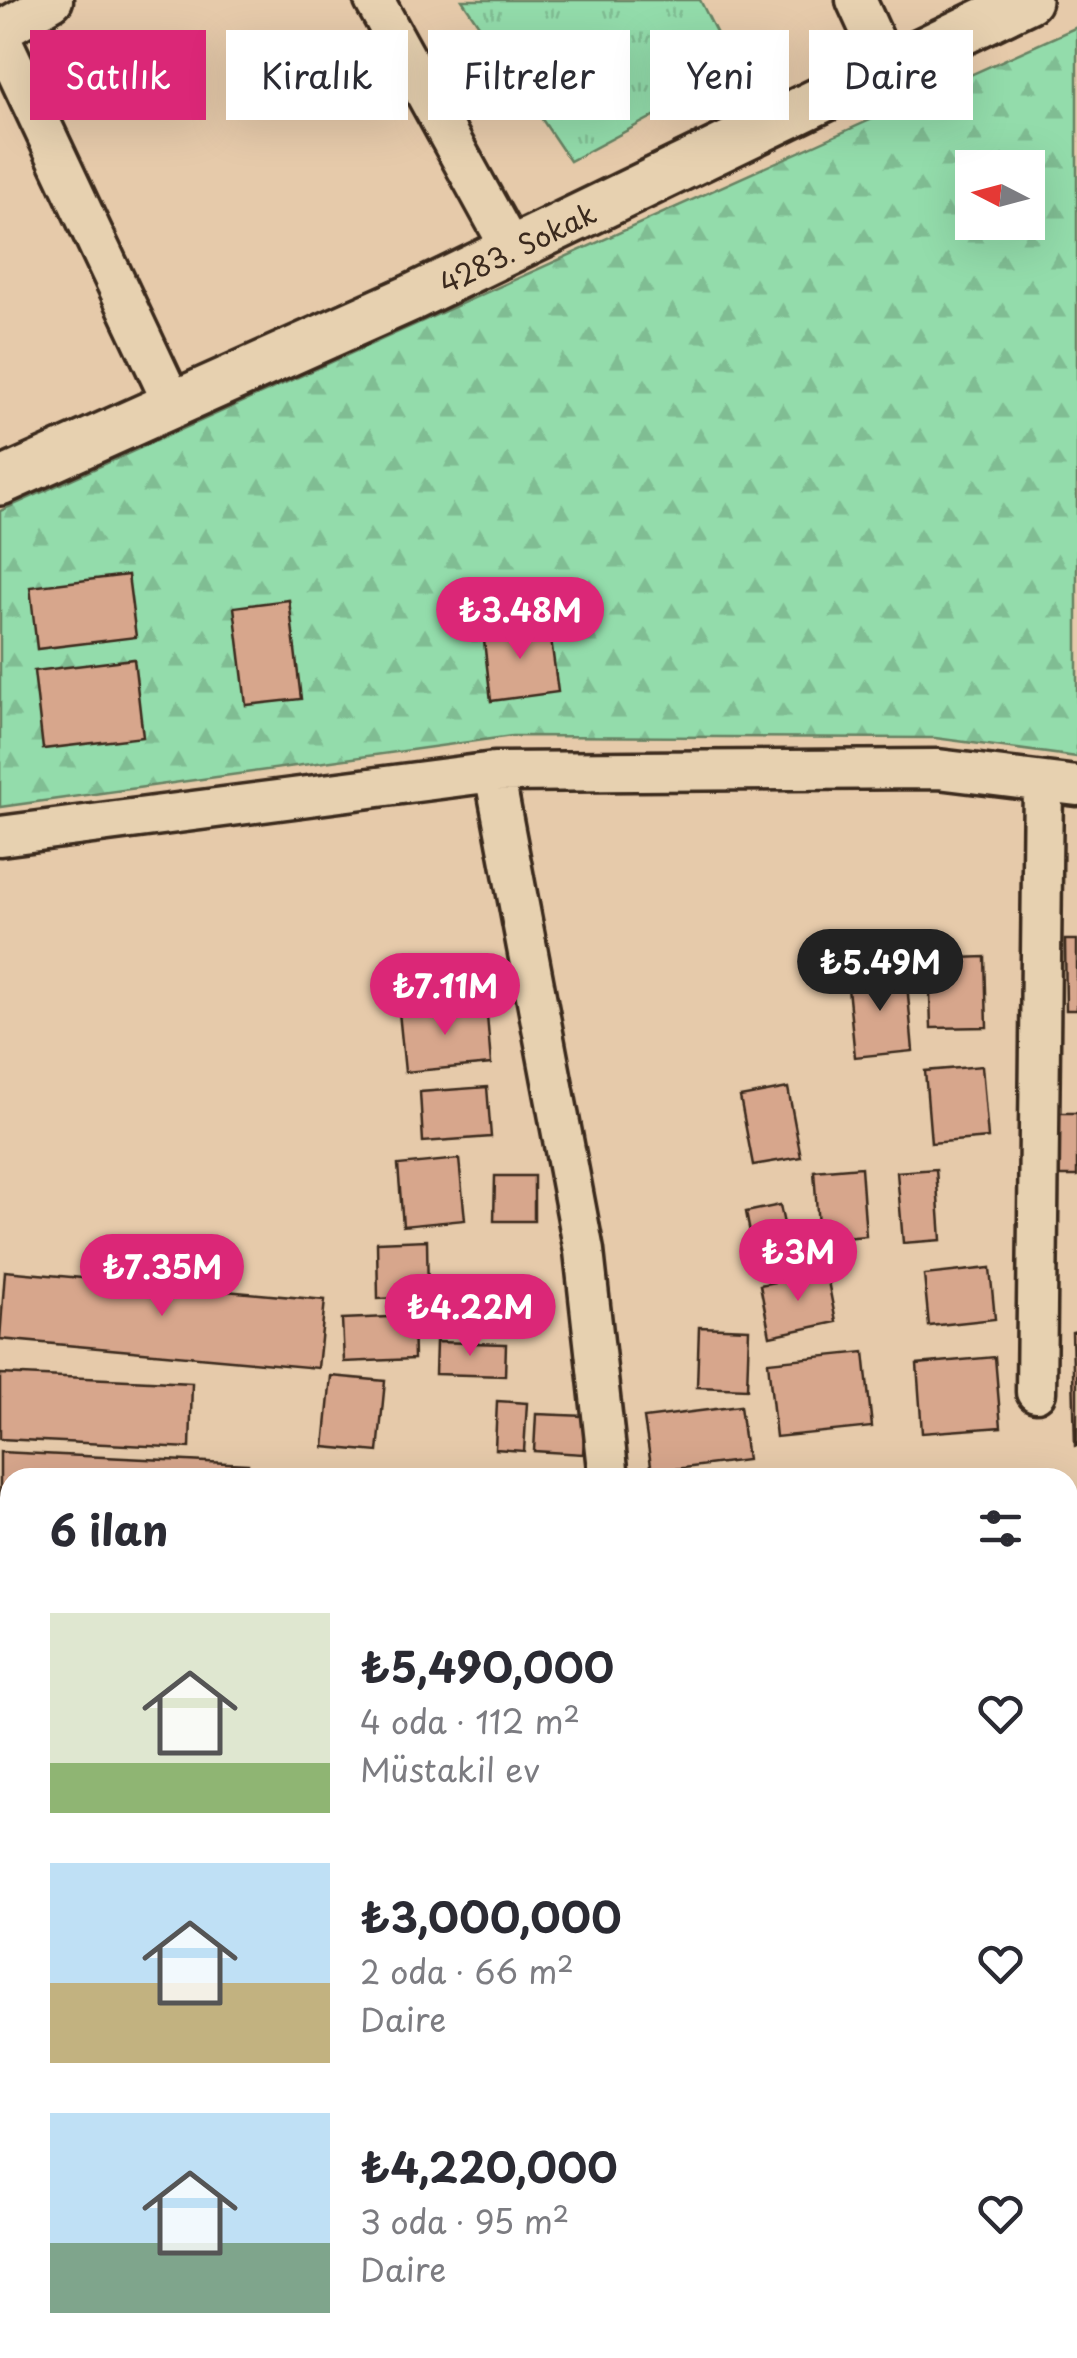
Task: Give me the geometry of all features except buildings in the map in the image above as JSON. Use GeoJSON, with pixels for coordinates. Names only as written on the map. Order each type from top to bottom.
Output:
{"type":"FeatureCollection","features":[{"type":"Feature","properties":{"kind":"street"},"geometry":{"type":"LineString","coordinates":[[52,0],[0,33],[173,404]]}},
{"type":"Feature","properties":{"kind":"street"},"geometry":{"type":"LineString","coordinates":[[374,0],[511,249]]}},
{"type":"Feature","properties":{"kind":"street"},"geometry":{"type":"LineString","coordinates":[[856,0],[870,30]]}},
{"type":"Feature","properties":{"kind":"street","name":"4283. Sokak"},"geometry":{"type":"LineString","coordinates":[[966,30],[1028,0]]}},
{"type":"Feature","properties":{"kind":"street","name":"4283. Sokak"},"geometry":{"type":"LineString","coordinates":[[0,482],[511,249],[809,106]]}},
{"type":"Feature","properties":{"kind":"street"},"geometry":{"type":"LineString","coordinates":[[0,836],[494,772],[938,770],[1060,784],[1036,1392]]}},
{"type":"Feature","properties":{"kind":"street"},"geometry":{"type":"LineString","coordinates":[[494,772],[584,1251],[608,1468]]}},
{"type":"Feature","properties":{"kind":"green space"},"geometry":{"type":"Polygon","coordinates":[[[462,0],[700,0],[715,30],[650,30],[650,118],[570,161],[542,120],[630,120],[630,30],[482,30],[462,0]]]}},
{"type":"Feature","properties":{"kind":"green space"},"geometry":{"type":"Polygon","coordinates":[[[1077,27],[1077,757],[935,738],[512,736],[0,807],[0,511],[870,120],[973,120],[973,74],[1077,27]]]}}]}
